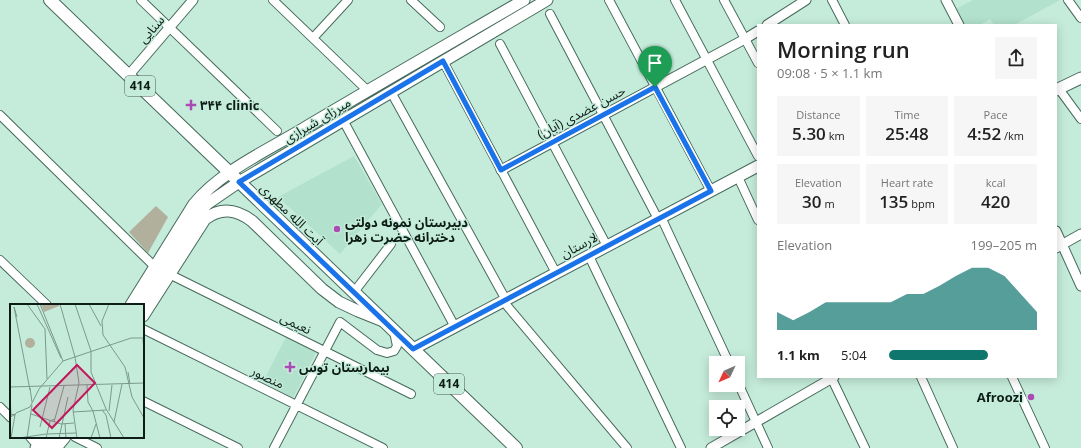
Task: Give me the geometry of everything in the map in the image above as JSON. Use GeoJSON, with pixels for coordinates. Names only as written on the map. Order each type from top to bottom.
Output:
{"type":"FeatureCollection","features":[{"type":"Feature","properties":{"kind":"main road","name":"آیت الله مطهری"},"geometry":{"type":"LineString","coordinates":[[50,0],[516,448]]}},
{"type":"Feature","properties":{"kind":"main road","name":"میرزای شیرازی"},"geometry":{"type":"LineString","coordinates":[[132,304],[194,204],[200,196],[229,173],[524,0]]}},
{"type":"Feature","properties":{"kind":"main road","name":"میرزای شیرازی"},"geometry":{"type":"LineString","coordinates":[[141,304],[188,228],[207,204],[239,182],[547,0]]}},
{"type":"Feature","properties":{"kind":"main road"},"geometry":{"type":"LineString","coordinates":[[1057,87],[1081,71]]}},
{"type":"Feature","properties":{"kind":"main road"},"geometry":{"type":"LineString","coordinates":[[1057,87],[1081,78]]}},
{"type":"Feature","properties":{"kind":"main road","name":"لارستان"},"geometry":{"type":"LineString","coordinates":[[413,349],[757,167]]}},
{"type":"Feature","properties":{"kind":"main road"},"geometry":{"type":"LineString","coordinates":[[144,314],[205,219],[210,215],[222,211],[238,213],[252,221],[322,289],[339,302],[383,321]]}},
{"type":"Feature","properties":{"kind":"main road"},"geometry":{"type":"LineString","coordinates":[[41,445],[53,438]]}},
{"type":"Feature","properties":{"kind":"main road"},"geometry":{"type":"LineString","coordinates":[[56,448],[64,438]]}},
{"type":"Feature","properties":{"kind":"street"},"geometry":{"type":"LineString","coordinates":[[142,0],[277,131]]}},
{"type":"Feature","properties":{"kind":"street","name":"سنایی"},"geometry":{"type":"LineString","coordinates":[[128,76],[193,0]]}},
{"type":"Feature","properties":{"kind":"street"},"geometry":{"type":"LineString","coordinates":[[273,0],[368,91]]}},
{"type":"Feature","properties":{"kind":"street"},"geometry":{"type":"LineString","coordinates":[[313,38],[348,0]]}},
{"type":"Feature","properties":{"kind":"street"},"geometry":{"type":"LineString","coordinates":[[411,0],[440,27]]}},
{"type":"Feature","properties":{"kind":"street"},"geometry":{"type":"LineString","coordinates":[[609,0],[711,191]]}},
{"type":"Feature","properties":{"kind":"street"},"geometry":{"type":"LineString","coordinates":[[675,0],[757,154]]}},
{"type":"Feature","properties":{"kind":"street"},"geometry":{"type":"LineString","coordinates":[[724,0],[757,61]]}},
{"type":"Feature","properties":{"kind":"street"},"geometry":{"type":"LineString","coordinates":[[769,24],[806,0]]}},
{"type":"Feature","properties":{"kind":"street"},"geometry":{"type":"LineString","coordinates":[[832,0],[844,24]]}},
{"type":"Feature","properties":{"kind":"street"},"geometry":{"type":"LineString","coordinates":[[946,0],[958,24]]}},
{"type":"Feature","properties":{"kind":"street"},"geometry":{"type":"LineString","coordinates":[[1068,0],[1081,18]]}},
{"type":"Feature","properties":{"kind":"street"},"geometry":{"type":"LineString","coordinates":[[550,14],[603,115],[660,218],[726,356]]}},
{"type":"Feature","properties":{"kind":"street","name":"حسن عضدی (آبان)"},"geometry":{"type":"LineString","coordinates":[[501,170],[757,32]]}},
{"type":"Feature","properties":{"kind":"street"},"geometry":{"type":"LineString","coordinates":[[500,44],[607,246]]}},
{"type":"Feature","properties":{"kind":"street"},"geometry":{"type":"LineString","coordinates":[[443,61],[556,273]]}},
{"type":"Feature","properties":{"kind":"street"},"geometry":{"type":"LineString","coordinates":[[1057,87],[1081,119]]}},
{"type":"Feature","properties":{"kind":"street"},"geometry":{"type":"LineString","coordinates":[[392,92],[505,300],[627,448]]}},
{"type":"Feature","properties":{"kind":"street"},"geometry":{"type":"LineString","coordinates":[[0,116],[155,266]]}},
{"type":"Feature","properties":{"kind":"street"},"geometry":{"type":"LineString","coordinates":[[343,120],[455,327]]}},
{"type":"Feature","properties":{"kind":"street"},"geometry":{"type":"LineString","coordinates":[[738,177],[757,218]]}},
{"type":"Feature","properties":{"kind":"street"},"geometry":{"type":"LineString","coordinates":[[1059,247],[1081,234]]}},
{"type":"Feature","properties":{"kind":"street"},"geometry":{"type":"LineString","coordinates":[[1057,236],[1059,247],[1081,286]]}},
{"type":"Feature","properties":{"kind":"street"},"geometry":{"type":"LineString","coordinates":[[354,292],[391,244]]}},
{"type":"Feature","properties":{"kind":"street"},"geometry":{"type":"LineString","coordinates":[[589,256],[681,448]]}},
{"type":"Feature","properties":{"kind":"street"},"geometry":{"type":"LineString","coordinates":[[0,260],[46,304]]}},
{"type":"Feature","properties":{"kind":"street","name":"نعیمی"},"geometry":{"type":"LineString","coordinates":[[169,274],[411,394]]}},
{"type":"Feature","properties":{"kind":"street"},"geometry":{"type":"LineString","coordinates":[[274,448],[340,322],[377,350],[387,353],[394,351],[397,346],[393,330]]}},
{"type":"Feature","properties":{"kind":"street","name":"منصور"},"geometry":{"type":"LineString","coordinates":[[144,329],[383,448]]}},
{"type":"Feature","properties":{"kind":"street"},"geometry":{"type":"LineString","coordinates":[[712,448],[830,378]]}},
{"type":"Feature","properties":{"kind":"street"},"geometry":{"type":"LineString","coordinates":[[832,378],[865,448]]}},
{"type":"Feature","properties":{"kind":"street"},"geometry":{"type":"LineString","coordinates":[[921,378],[953,448]]}},
{"type":"Feature","properties":{"kind":"street"},"geometry":{"type":"LineString","coordinates":[[1012,378],[1045,448]]}},
{"type":"Feature","properties":{"kind":"street"},"geometry":{"type":"LineString","coordinates":[[742,392],[768,448]]}},
{"type":"Feature","properties":{"kind":"street"},"geometry":{"type":"LineString","coordinates":[[144,401],[238,448]]}},
{"type":"Feature","properties":{"kind":"street"},"geometry":{"type":"LineString","coordinates":[[0,407],[10,417]]}},
{"type":"Feature","properties":{"kind":"street"},"geometry":{"type":"LineString","coordinates":[[31,438],[41,445]]}},
{"type":"Feature","properties":{"kind":"street"},"geometry":{"type":"LineString","coordinates":[[77,438],[97,448]]}},
{"type":"Feature","properties":{"kind":"shaded area"},"geometry":{"type":"Polygon","coordinates":[[[973,0],[1060,0],[1016,24],[993,24],[990,19],[982,24],[964,24],[956,9],[973,0]]]}},
{"type":"Feature","properties":{"kind":"shaded area","name":"دبیرستان نمونه دولتی دخترانه حضرت زهرا"},"geometry":{"type":"Polygon","coordinates":[[[354,156],[382,204],[340,254],[278,197],[354,156]]]}},
{"type":"Feature","properties":{"kind":"shaded area"},"geometry":{"type":"Polygon","coordinates":[[[156,206],[168,217],[148,253],[129,232],[156,206]]]}},
{"type":"Feature","properties":{"kind":"shaded area","name":"بیمارستان توس"},"geometry":{"type":"Polygon","coordinates":[[[286,337],[316,353],[293,398],[263,382],[286,337]]]}},
{"type":"Feature","properties":{"kind":"place","name":"۳۴۴ clinic"},"geometry":{"type":"Point","coordinates":[191,105]}},
{"type":"Feature","properties":{"kind":"place","name":"دبیرستان نمونه دولتی دخترانه حضرت زهرا"},"geometry":{"type":"Point","coordinates":[337,229]}},
{"type":"Feature","properties":{"kind":"place","name":"بیمارستان توس"},"geometry":{"type":"Point","coordinates":[290,367]}},
{"type":"Feature","properties":{"kind":"place","name":"Afroozi"},"geometry":{"type":"Point","coordinates":[1031,397]}},
{"type":"Feature","properties":{"kind":"route"},"geometry":{"type":"LineString","coordinates":[[443,61],[501,170],[655,87],[711,191],[413,349],[239,182],[443,61]]}}]}
